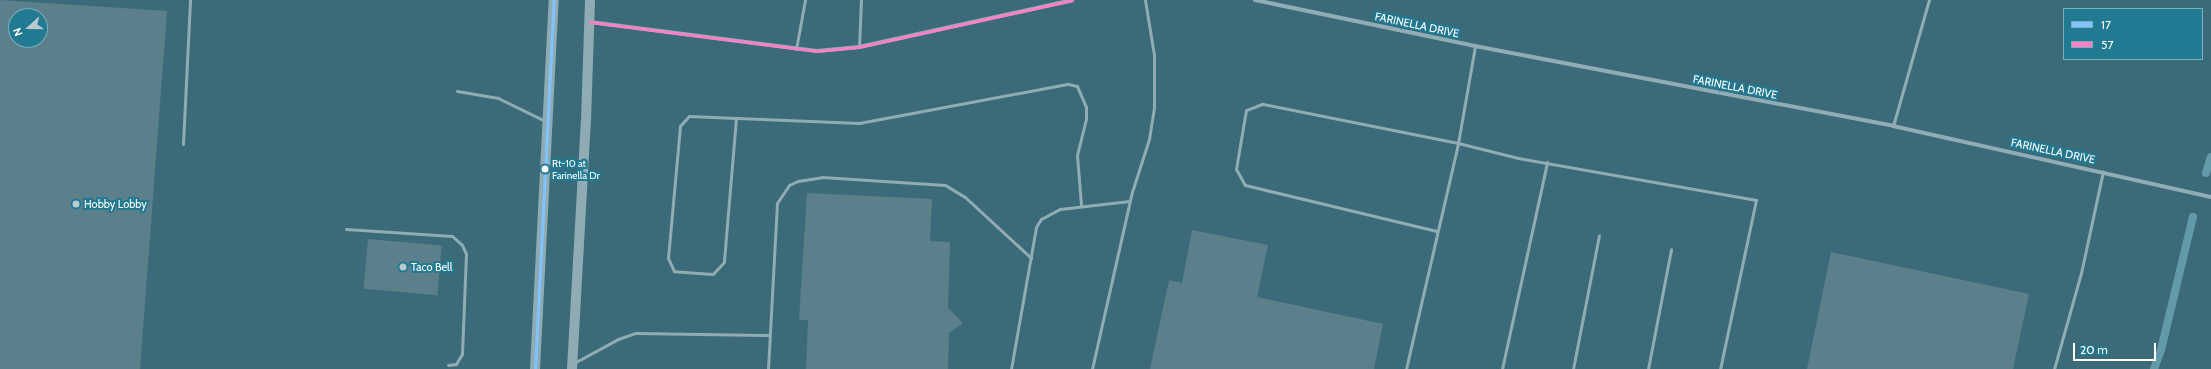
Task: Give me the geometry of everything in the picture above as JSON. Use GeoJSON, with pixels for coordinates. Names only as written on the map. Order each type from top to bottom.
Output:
{"type":"FeatureCollection","features":[{"type":"Feature","properties":{"kind":"main road"},"geometry":{"type":"LineString","coordinates":[[535,369],[554,0]]}},
{"type":"Feature","properties":{"kind":"main road"},"geometry":{"type":"LineString","coordinates":[[572,366],[590,0]]}},
{"type":"Feature","properties":{"kind":"street"},"geometry":{"type":"LineString","coordinates":[[590,22],[817,51],[859,47],[1072,0]]}},
{"type":"Feature","properties":{"kind":"street","name":"FARINELLA DRIVE"},"geometry":{"type":"LineString","coordinates":[[1255,0],[1475,46],[1893,126],[2103,171],[2211,197]]}},
{"type":"Feature","properties":{"kind":"lane"},"geometry":{"type":"LineString","coordinates":[[183,144],[190,0]]}},
{"type":"Feature","properties":{"kind":"lane"},"geometry":{"type":"LineString","coordinates":[[796,49],[805,0]]}},
{"type":"Feature","properties":{"kind":"lane"},"geometry":{"type":"LineString","coordinates":[[859,47],[861,0]]}},
{"type":"Feature","properties":{"kind":"lane"},"geometry":{"type":"LineString","coordinates":[[1048,0],[1049,5]]}},
{"type":"Feature","properties":{"kind":"lane"},"geometry":{"type":"LineString","coordinates":[[1092,369],[1130,202],[1149,139],[1154,106],[1154,56],[1145,0]]}},
{"type":"Feature","properties":{"kind":"lane"},"geometry":{"type":"LineString","coordinates":[[1893,126],[1929,0]]}},
{"type":"Feature","properties":{"kind":"lane"},"geometry":{"type":"LineString","coordinates":[[1406,369],[1458,142],[1475,46]]}},
{"type":"Feature","properties":{"kind":"lane"},"geometry":{"type":"LineString","coordinates":[[736,118],[724,262],[713,274],[674,271],[668,258],[680,126],[689,116],[871,122],[1068,84],[1076,86],[1086,107],[1086,119],[1077,155],[1082,205]]}},
{"type":"Feature","properties":{"kind":"lane"},"geometry":{"type":"LineString","coordinates":[[457,91],[498,98],[548,123]]}},
{"type":"Feature","properties":{"kind":"lane"},"geometry":{"type":"LineString","coordinates":[[1437,231],[1245,185],[1236,169],[1246,110],[1262,104],[1458,142],[1518,158],[1756,200],[1720,369]]}},
{"type":"Feature","properties":{"kind":"lane"},"geometry":{"type":"LineString","coordinates":[[1502,369],[1547,162]]}},
{"type":"Feature","properties":{"kind":"lane"},"geometry":{"type":"LineString","coordinates":[[2054,369],[2081,273],[2103,171]]}},
{"type":"Feature","properties":{"kind":"lane"},"geometry":{"type":"LineString","coordinates":[[768,369],[777,203],[789,185],[798,181],[822,177],[944,185],[965,197],[1031,258]]}},
{"type":"Feature","properties":{"kind":"lane"},"geometry":{"type":"LineString","coordinates":[[1011,369],[1036,227],[1041,219],[1060,209],[1082,205],[1130,202]]}},
{"type":"Feature","properties":{"kind":"lane"},"geometry":{"type":"LineString","coordinates":[[346,229],[452,236],[462,245],[466,254],[462,354],[456,364],[448,365]]}},
{"type":"Feature","properties":{"kind":"lane"},"geometry":{"type":"LineString","coordinates":[[1574,369],[1599,235]]}},
{"type":"Feature","properties":{"kind":"lane"},"geometry":{"type":"LineString","coordinates":[[1648,369],[1671,249]]}},
{"type":"Feature","properties":{"kind":"lane"},"geometry":{"type":"LineString","coordinates":[[572,366],[618,339],[635,333],[769,335]]}},
{"type":"Feature","properties":{"kind":"building","name":"Hobby Lobby"},"geometry":{"type":"Polygon","coordinates":[[[0,0],[167,11],[140,369],[0,369],[0,0]]]}},
{"type":"Feature","properties":{"kind":"building"},"geometry":{"type":"Polygon","coordinates":[[[807,193],[932,199],[930,241],[950,242],[948,308],[963,323],[949,333],[948,369],[806,369],[808,320],[799,320],[807,193]]]}},
{"type":"Feature","properties":{"kind":"building"},"geometry":{"type":"Polygon","coordinates":[[[1192,230],[1268,245],[1257,297],[1383,324],[1374,369],[1150,369],[1169,280],[1182,283],[1192,230]]]}},
{"type":"Feature","properties":{"kind":"building","name":"Taco Bell"},"geometry":{"type":"Polygon","coordinates":[[[368,239],[442,245],[437,295],[364,289],[368,239]]]}},
{"type":"Feature","properties":{"kind":"building"},"geometry":{"type":"Polygon","coordinates":[[[1831,252],[2029,294],[2013,369],[1807,369],[1831,252]]]}},
{"type":"Feature","properties":{"kind":"waterway"},"geometry":{"type":"LineString","coordinates":[[2206,173],[2211,157]]}},
{"type":"Feature","properties":{"kind":"waterway"},"geometry":{"type":"LineString","coordinates":[[2154,369],[2161,350],[2193,217]]}},
{"type":"Feature","properties":{"kind":"transit line","name":"17"},"geometry":{"type":"LineString","coordinates":[[535,369],[554,0]]}},
{"type":"Feature","properties":{"kind":"transit line","name":"57"},"geometry":{"type":"LineString","coordinates":[[590,22],[817,51],[859,47],[1072,0]]}},
{"type":"Feature","properties":{"kind":"place","name":"Rt-10 at Farinella Dr"},"geometry":{"type":"Point","coordinates":[545,169]}},
{"type":"Feature","properties":{"kind":"place","name":"Hobby Lobby"},"geometry":{"type":"Point","coordinates":[76,204]}},
{"type":"Feature","properties":{"kind":"place","name":"Taco Bell"},"geometry":{"type":"Point","coordinates":[403,267]}}]}
